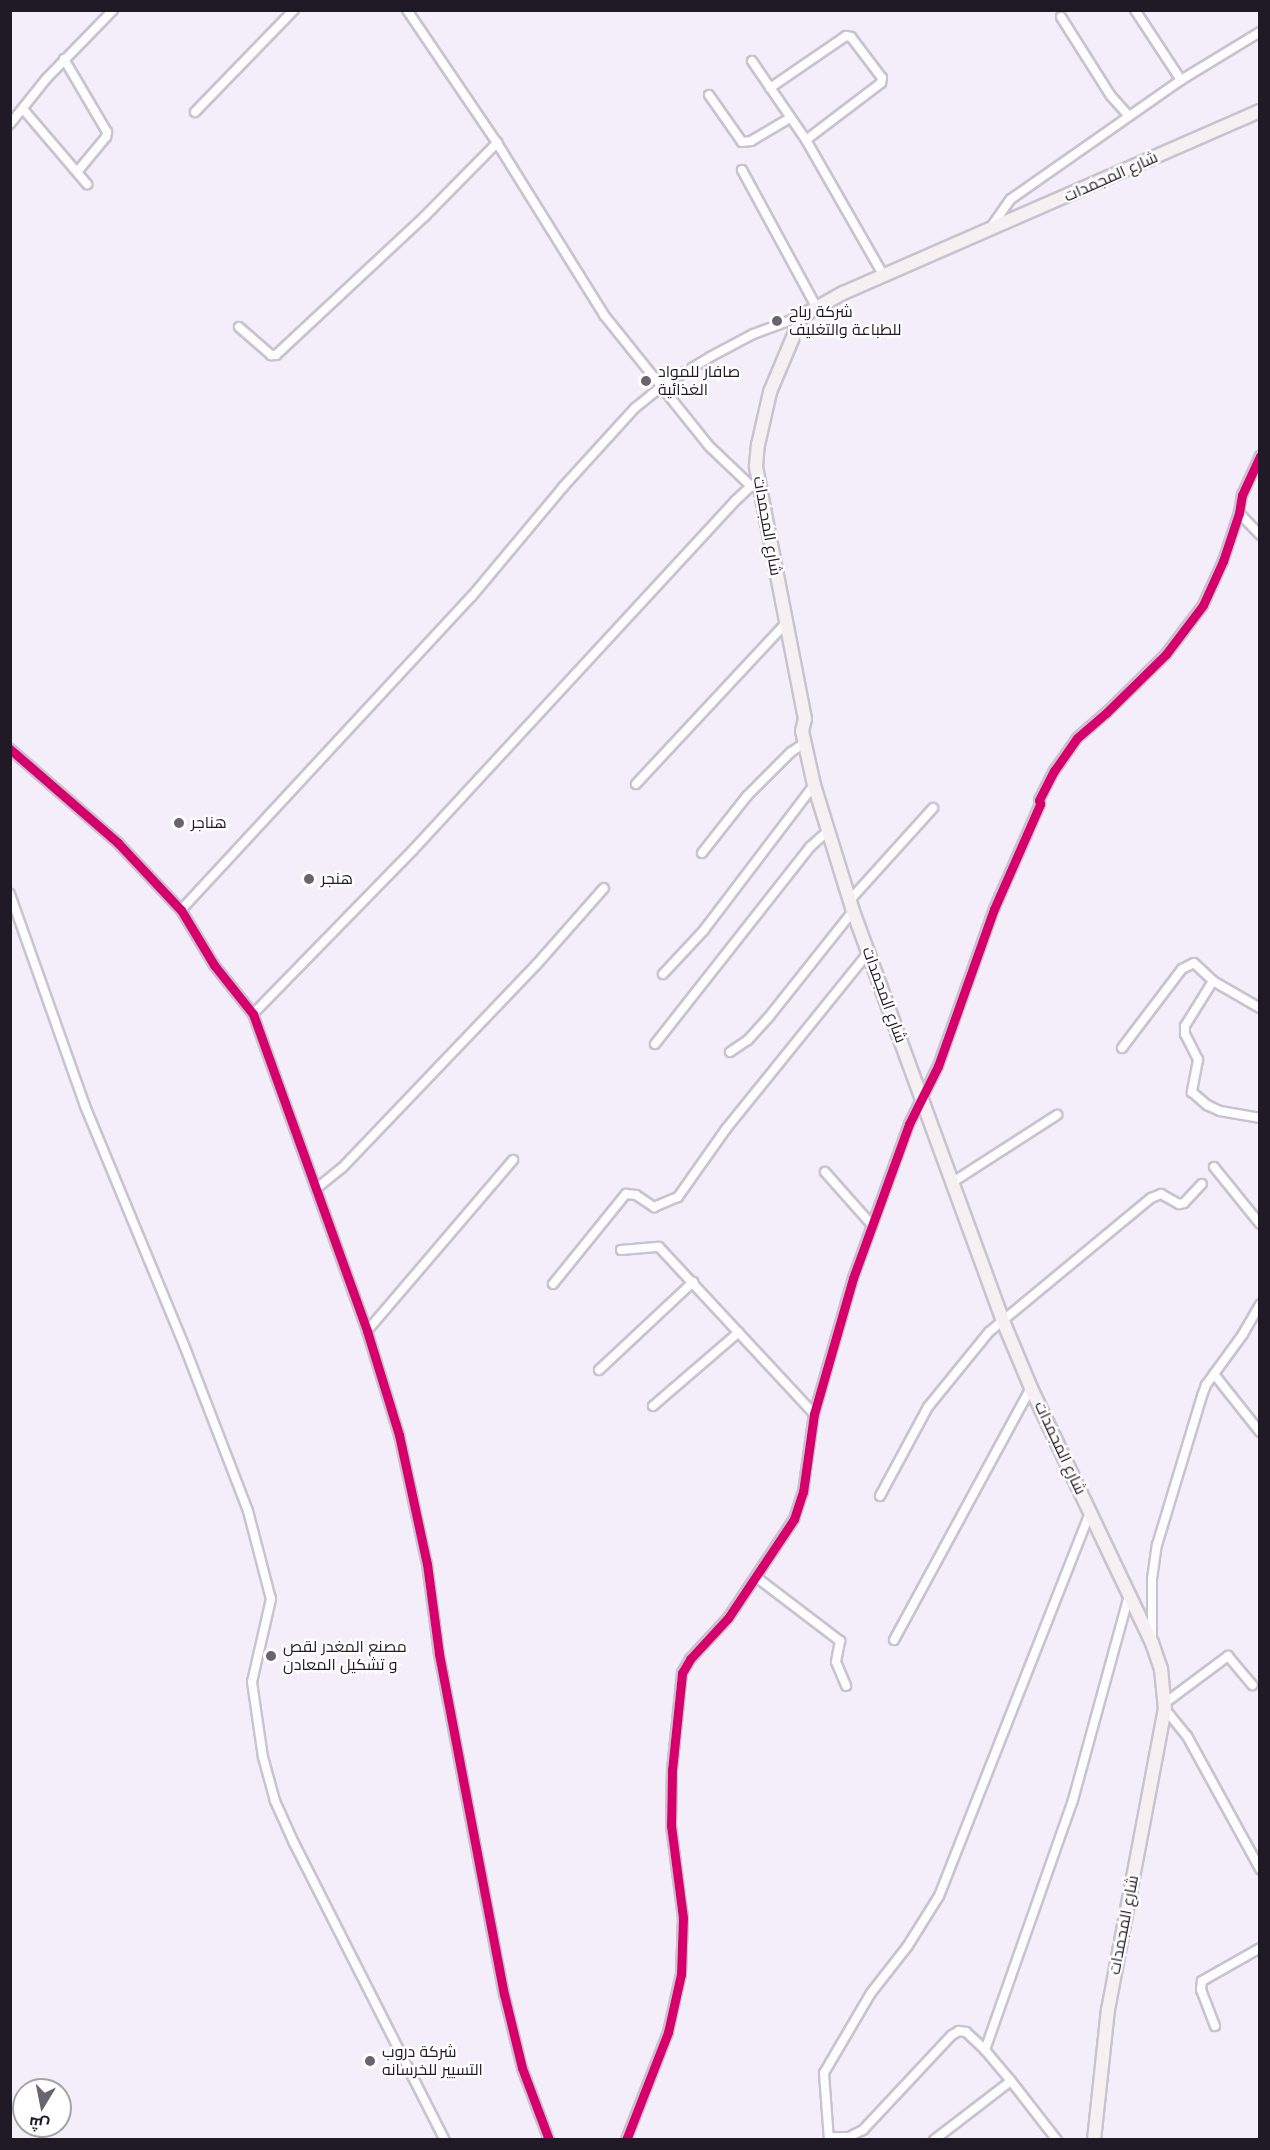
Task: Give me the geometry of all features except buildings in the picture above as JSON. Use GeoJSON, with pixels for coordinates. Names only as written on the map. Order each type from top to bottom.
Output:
{"type":"FeatureCollection","features":[{"type":"Feature","properties":{"kind":"main road","name":"شارع المجمدات"},"geometry":{"type":"LineString","coordinates":[[1094,2139],[1108,2010],[1165,1706],[1161,1669],[1152,1643],[1032,1388],[1003,1320],[852,906],[814,785],[802,731],[805,718],[755,487],[756,466],[762,423],[780,364],[802,316],[828,300],[1260,111]]}},
{"type":"Feature","properties":{"kind":"street"},"geometry":{"type":"LineString","coordinates":[[10,124],[64,59],[113,10]]}},
{"type":"Feature","properties":{"kind":"street"},"geometry":{"type":"LineString","coordinates":[[195,112],[294,10]]}},
{"type":"Feature","properties":{"kind":"street"},"geometry":{"type":"LineString","coordinates":[[253,1014],[413,850],[755,487],[709,446],[604,315],[497,143],[407,10]]}},
{"type":"Feature","properties":{"kind":"street"},"geometry":{"type":"LineString","coordinates":[[1135,10],[1181,80]]}},
{"type":"Feature","properties":{"kind":"street"},"geometry":{"type":"LineString","coordinates":[[1061,17],[1111,96],[1129,116]]}},
{"type":"Feature","properties":{"kind":"street"},"geometry":{"type":"LineString","coordinates":[[989,230],[1011,199],[1181,80],[1260,32]]}},
{"type":"Feature","properties":{"kind":"street"},"geometry":{"type":"LineString","coordinates":[[770,88],[846,36],[851,37],[882,78],[881,84],[806,140]]}},
{"type":"Feature","properties":{"kind":"street"},"geometry":{"type":"LineString","coordinates":[[64,59],[107,132],[106,137],[77,172]]}},
{"type":"Feature","properties":{"kind":"street"},"geometry":{"type":"LineString","coordinates":[[752,61],[806,140],[884,276]]}},
{"type":"Feature","properties":{"kind":"street"},"geometry":{"type":"LineString","coordinates":[[709,95],[742,142],[751,141],[790,118]]}},
{"type":"Feature","properties":{"kind":"street"},"geometry":{"type":"LineString","coordinates":[[23,109],[87,184]]}},
{"type":"Feature","properties":{"kind":"street"},"geometry":{"type":"LineString","coordinates":[[239,327],[271,355],[276,355],[425,216],[497,143]]}},
{"type":"Feature","properties":{"kind":"street"},"geometry":{"type":"LineString","coordinates":[[742,170],[817,308]]}},
{"type":"Feature","properties":{"kind":"street"},"geometry":{"type":"LineString","coordinates":[[181,909],[472,596],[516,542],[623,421],[662,386],[753,334],[802,316]]}},
{"type":"Feature","properties":{"kind":"street"},"geometry":{"type":"LineString","coordinates":[[626,2139],[668,2032],[681,1974],[683,1918],[671,1826],[679,1681],[690,1659],[728,1618],[788,1531],[800,1504],[814,1414],[836,1332],[872,1224],[909,1124],[938,1066],[994,909],[1040,804],[1039,800],[1054,771],[1077,738],[1106,713],[1181,635],[1203,604],[1215,579],[1239,513],[1242,495],[1260,456]]}},
{"type":"Feature","properties":{"kind":"street"},"geometry":{"type":"LineString","coordinates":[[1239,513],[1260,535]]}},
{"type":"Feature","properties":{"kind":"street"},"geometry":{"type":"LineString","coordinates":[[636,784],[785,624]]}},
{"type":"Feature","properties":{"kind":"street"},"geometry":{"type":"LineString","coordinates":[[702,853],[747,796],[790,752],[805,743]]}},
{"type":"Feature","properties":{"kind":"street"},"geometry":{"type":"LineString","coordinates":[[10,749],[118,843],[181,909],[214,965],[253,1014],[367,1331],[399,1435],[427,1564],[431,1610],[450,1716],[513,2035],[549,2139]]}},
{"type":"Feature","properties":{"kind":"street"},"geometry":{"type":"LineString","coordinates":[[663,974],[704,930],[814,785]]}},
{"type":"Feature","properties":{"kind":"street"},"geometry":{"type":"LineString","coordinates":[[730,1052],[748,1040],[768,1018],[852,906],[933,808]]}},
{"type":"Feature","properties":{"kind":"street"},"geometry":{"type":"LineString","coordinates":[[655,1044],[810,848],[828,831]]}},
{"type":"Feature","properties":{"kind":"street"},"geometry":{"type":"LineString","coordinates":[[317,1188],[342,1168],[537,964],[604,888]]}},
{"type":"Feature","properties":{"kind":"street"},"geometry":{"type":"LineString","coordinates":[[10,894],[85,1106],[179,1334],[248,1511],[271,1599],[252,1682],[263,1757],[275,1801],[294,1843],[446,2139]]}},
{"type":"Feature","properties":{"kind":"street"},"geometry":{"type":"LineString","coordinates":[[553,1284],[626,1194],[636,1195],[654,1207],[678,1197],[702,1167],[726,1129],[869,952]]}},
{"type":"Feature","properties":{"kind":"street"},"geometry":{"type":"LineString","coordinates":[[1122,1048],[1182,969],[1194,963],[1214,981],[1260,1008]]}},
{"type":"Feature","properties":{"kind":"street"},"geometry":{"type":"LineString","coordinates":[[1214,981],[1185,1026],[1185,1034],[1198,1060],[1192,1092],[1220,1111],[1260,1118]]}},
{"type":"Feature","properties":{"kind":"street"},"geometry":{"type":"LineString","coordinates":[[952,1182],[1057,1115]]}},
{"type":"Feature","properties":{"kind":"street"},"geometry":{"type":"LineString","coordinates":[[367,1331],[513,1160]]}},
{"type":"Feature","properties":{"kind":"street"},"geometry":{"type":"LineString","coordinates":[[1214,1167],[1260,1224]]}},
{"type":"Feature","properties":{"kind":"street"},"geometry":{"type":"LineString","coordinates":[[825,1172],[872,1224]]}},
{"type":"Feature","properties":{"kind":"street"},"geometry":{"type":"LineString","coordinates":[[880,1496],[928,1407],[978,1344],[1003,1320],[1151,1198],[1161,1194],[1179,1204],[1184,1203],[1202,1184]]}},
{"type":"Feature","properties":{"kind":"street"},"geometry":{"type":"LineString","coordinates":[[621,1250],[659,1247],[814,1414]]}},
{"type":"Feature","properties":{"kind":"street"},"geometry":{"type":"LineString","coordinates":[[599,1370],[693,1282]]}},
{"type":"Feature","properties":{"kind":"street"},"geometry":{"type":"LineString","coordinates":[[1152,1643],[1152,1579],[1157,1545],[1202,1396],[1260,1304]]}},
{"type":"Feature","properties":{"kind":"street"},"geometry":{"type":"LineString","coordinates":[[653,1406],[739,1332]]}},
{"type":"Feature","properties":{"kind":"street"},"geometry":{"type":"LineString","coordinates":[[1214,1374],[1260,1432]]}},
{"type":"Feature","properties":{"kind":"street"},"geometry":{"type":"LineString","coordinates":[[894,1641],[1032,1388]]}},
{"type":"Feature","properties":{"kind":"street"},"geometry":{"type":"LineString","coordinates":[[1057,2139],[985,2050],[966,2032],[955,2032],[863,2130],[849,2138],[829,2138],[824,2073],[871,1993],[907,1947],[939,1896],[1090,1513]]}},
{"type":"Feature","properties":{"kind":"street"},"geometry":{"type":"LineString","coordinates":[[756,1577],[840,1641],[836,1662],[846,1686]]}},
{"type":"Feature","properties":{"kind":"street"},"geometry":{"type":"LineString","coordinates":[[985,2050],[1067,1818],[1129,1595]]}},
{"type":"Feature","properties":{"kind":"street"},"geometry":{"type":"LineString","coordinates":[[1252,1685],[1228,1656],[1165,1706],[1187,1736],[1260,1869]]}},
{"type":"Feature","properties":{"kind":"street"},"geometry":{"type":"LineString","coordinates":[[1215,2026],[1201,1990],[1202,1981],[1260,1948]]}},
{"type":"Feature","properties":{"kind":"street"},"geometry":{"type":"LineString","coordinates":[[934,2139],[1011,2081]]}},
{"type":"Feature","properties":{"kind":"cycle path"},"geometry":{"type":"LineString","coordinates":[[626,2140],[668,2032],[681,1974],[683,1918],[671,1826],[672,1770],[682,1673],[690,1659],[728,1618],[794,1519],[803,1492],[814,1414],[853,1278],[909,1124],[938,1066],[994,909],[1040,804],[1039,800],[1054,771],[1077,738],[1166,654],[1203,605],[1223,561],[1239,513],[1242,495],[1260,456]]}},
{"type":"Feature","properties":{"kind":"cycle path"},"geometry":{"type":"LineString","coordinates":[[10,749],[118,843],[181,910],[214,965],[253,1014],[367,1331],[399,1435],[427,1564],[439,1654],[504,1994],[522,2068],[549,2140]]}},
{"type":"Feature","properties":{"kind":"place","name":"شركة رباح للطباعة والتغليف"},"geometry":{"type":"Point","coordinates":[777,321]}},
{"type":"Feature","properties":{"kind":"place","name":"صافار للمواد الغذائية"},"geometry":{"type":"Point","coordinates":[646,381]}},
{"type":"Feature","properties":{"kind":"place","name":"هناجر"},"geometry":{"type":"Point","coordinates":[179,823]}},
{"type":"Feature","properties":{"kind":"place","name":"هنجر"},"geometry":{"type":"Point","coordinates":[309,879]}},
{"type":"Feature","properties":{"kind":"place","name":"مصنع المغدر لقص و تشكيل المعادن"},"geometry":{"type":"Point","coordinates":[271,1656]}},
{"type":"Feature","properties":{"kind":"place","name":"شركة دروب التسيير للخرسانه"},"geometry":{"type":"Point","coordinates":[370,2061]}}]}
